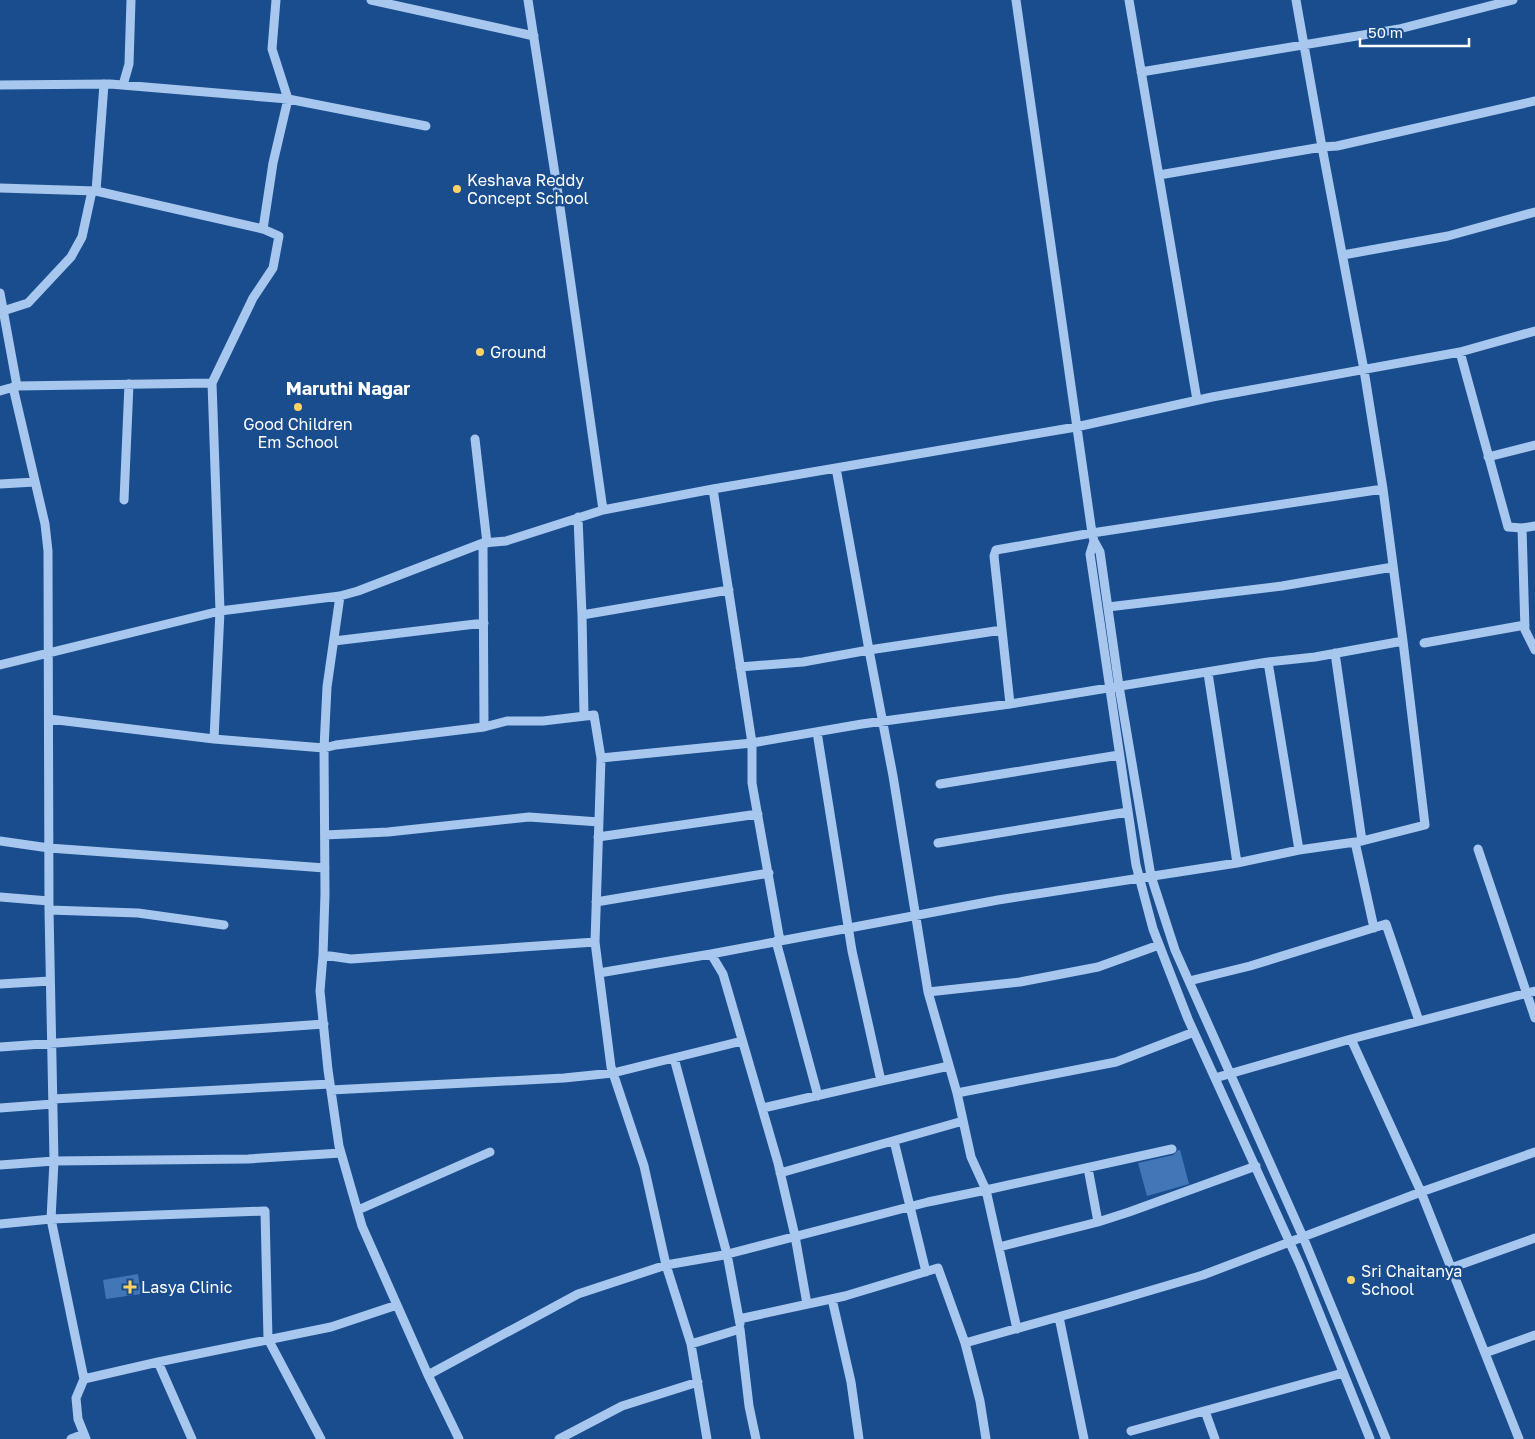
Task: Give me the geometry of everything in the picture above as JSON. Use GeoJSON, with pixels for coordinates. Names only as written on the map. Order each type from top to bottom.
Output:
{"type":"FeatureCollection","features":[{"type":"Feature","properties":{"kind":"street"},"geometry":{"type":"LineString","coordinates":[[123,85],[129,64],[132,0]]}},
{"type":"Feature","properties":{"kind":"street"},"geometry":{"type":"LineString","coordinates":[[263,229],[273,163],[288,99],[272,49],[276,0]]}},
{"type":"Feature","properties":{"kind":"street"},"geometry":{"type":"LineString","coordinates":[[371,0],[534,36]]}},
{"type":"Feature","properties":{"kind":"street"},"geometry":{"type":"LineString","coordinates":[[528,0],[560,200],[603,510]]}},
{"type":"Feature","properties":{"kind":"street"},"geometry":{"type":"LineString","coordinates":[[1016,0],[1093,537],[1100,552],[1119,686],[1152,876],[1175,950],[1303,1237],[1386,1439]]}},
{"type":"Feature","properties":{"kind":"street"},"geometry":{"type":"LineString","coordinates":[[1129,0],[1196,400]]}},
{"type":"Feature","properties":{"kind":"street"},"geometry":{"type":"LineString","coordinates":[[599,973],[998,900],[1237,863],[1299,850],[1359,841],[1426,825],[1404,641],[1383,489],[1364,370],[1347,286],[1343,255],[1296,0]]}},
{"type":"Feature","properties":{"kind":"street"},"geometry":{"type":"LineString","coordinates":[[1141,72],[1399,29],[1513,0]]}},
{"type":"Feature","properties":{"kind":"street"},"geometry":{"type":"LineString","coordinates":[[3,311],[28,302],[71,257],[82,237],[94,191],[104,84]]}},
{"type":"Feature","properties":{"kind":"street"},"geometry":{"type":"LineString","coordinates":[[0,85],[104,84],[288,99],[426,126]]}},
{"type":"Feature","properties":{"kind":"street"},"geometry":{"type":"LineString","coordinates":[[1158,175],[1337,146],[1535,101]]}},
{"type":"Feature","properties":{"kind":"street"},"geometry":{"type":"LineString","coordinates":[[0,188],[94,191],[263,229],[279,236],[273,268],[253,298],[212,383],[220,612],[214,739]]}},
{"type":"Feature","properties":{"kind":"street"},"geometry":{"type":"LineString","coordinates":[[1343,255],[1448,236],[1535,212]]}},
{"type":"Feature","properties":{"kind":"street"},"geometry":{"type":"LineString","coordinates":[[0,293],[15,386],[47,536],[49,905],[54,1161],[51,1219],[84,1379],[76,1398],[78,1418],[85,1436],[71,1439]]}},
{"type":"Feature","properties":{"kind":"street"},"geometry":{"type":"LineString","coordinates":[[0,666],[220,612],[340,596],[485,543],[506,541],[603,510],[713,489],[1076,427],[1196,400],[1460,352],[1535,332]]}},
{"type":"Feature","properties":{"kind":"street"},"geometry":{"type":"LineString","coordinates":[[1460,352],[1508,527],[1522,528],[1535,526]]}},
{"type":"Feature","properties":{"kind":"street"},"geometry":{"type":"LineString","coordinates":[[0,391],[15,386],[212,383]]}},
{"type":"Feature","properties":{"kind":"street"},"geometry":{"type":"LineString","coordinates":[[124,500],[130,384]]}},
{"type":"Feature","properties":{"kind":"street"},"geometry":{"type":"LineString","coordinates":[[475,439],[485,543],[484,727]]}},
{"type":"Feature","properties":{"kind":"street"},"geometry":{"type":"LineString","coordinates":[[1488,458],[1535,445]]}},
{"type":"Feature","properties":{"kind":"street"},"geometry":{"type":"LineString","coordinates":[[836,468],[893,776],[928,992],[957,1093],[971,1157],[986,1190],[1017,1329]]}},
{"type":"Feature","properties":{"kind":"street"},"geometry":{"type":"LineString","coordinates":[[0,484],[36,482]]}},
{"type":"Feature","properties":{"kind":"street"},"geometry":{"type":"LineString","coordinates":[[713,489],[752,744],[752,783],[769,873],[778,941],[818,1096]]}},
{"type":"Feature","properties":{"kind":"street"},"geometry":{"type":"LineString","coordinates":[[1010,704],[994,556],[996,550],[1093,537],[1383,489]]}},
{"type":"Feature","properties":{"kind":"street"},"geometry":{"type":"LineString","coordinates":[[578,517],[584,716]]}},
{"type":"Feature","properties":{"kind":"street"},"geometry":{"type":"LineString","coordinates":[[1522,528],[1529,628],[1535,650]]}},
{"type":"Feature","properties":{"kind":"street"},"geometry":{"type":"LineString","coordinates":[[1093,537],[1090,554],[1128,812],[1139,877],[1159,945],[1194,1032],[1290,1242],[1370,1439]]}},
{"type":"Feature","properties":{"kind":"street"},"geometry":{"type":"LineString","coordinates":[[1108,607],[1282,586],[1393,567]]}},
{"type":"Feature","properties":{"kind":"street"},"geometry":{"type":"LineString","coordinates":[[582,615],[729,590]]}},
{"type":"Feature","properties":{"kind":"street"},"geometry":{"type":"LineString","coordinates":[[340,596],[327,687],[324,748],[323,955],[320,991],[331,1087],[341,1153],[362,1226],[428,1375],[459,1439]]}},
{"type":"Feature","properties":{"kind":"street"},"geometry":{"type":"LineString","coordinates":[[334,641],[484,623]]}},
{"type":"Feature","properties":{"kind":"street"},"geometry":{"type":"LineString","coordinates":[[1424,643],[1529,628]]}},
{"type":"Feature","properties":{"kind":"street"},"geometry":{"type":"LineString","coordinates":[[740,667],[803,662],[1002,630]]}},
{"type":"Feature","properties":{"kind":"street"},"geometry":{"type":"LineString","coordinates":[[601,758],[752,744],[816,732],[1010,704],[1268,662],[1334,654],[1404,641]]}},
{"type":"Feature","properties":{"kind":"street"},"geometry":{"type":"LineString","coordinates":[[1334,654],[1359,841],[1374,928]]}},
{"type":"Feature","properties":{"kind":"street"},"geometry":{"type":"LineString","coordinates":[[1268,662],[1299,850]]}},
{"type":"Feature","properties":{"kind":"street"},"geometry":{"type":"LineString","coordinates":[[1208,672],[1237,863]]}},
{"type":"Feature","properties":{"kind":"street"},"geometry":{"type":"LineString","coordinates":[[48,719],[214,739],[324,748],[484,727],[507,721],[594,715],[601,758],[595,942],[613,1073],[644,1166],[666,1265],[691,1344],[707,1439]]}},
{"type":"Feature","properties":{"kind":"street"},"geometry":{"type":"LineString","coordinates":[[816,732],[848,928],[881,1081]]}},
{"type":"Feature","properties":{"kind":"street"},"geometry":{"type":"LineString","coordinates":[[940,784],[1119,755]]}},
{"type":"Feature","properties":{"kind":"street"},"geometry":{"type":"LineString","coordinates":[[938,843],[1128,812]]}},
{"type":"Feature","properties":{"kind":"street"},"geometry":{"type":"LineString","coordinates":[[598,837],[758,814]]}},
{"type":"Feature","properties":{"kind":"street"},"geometry":{"type":"LineString","coordinates":[[324,835],[388,832],[529,817],[599,822]]}},
{"type":"Feature","properties":{"kind":"street"},"geometry":{"type":"LineString","coordinates":[[0,841],[49,848],[324,868]]}},
{"type":"Feature","properties":{"kind":"street"},"geometry":{"type":"LineString","coordinates":[[1478,849],[1531,992],[1535,1018]]}},
{"type":"Feature","properties":{"kind":"street"},"geometry":{"type":"LineString","coordinates":[[596,902],[769,873]]}},
{"type":"Feature","properties":{"kind":"street"},"geometry":{"type":"LineString","coordinates":[[0,896],[49,905],[138,913],[224,925]]}},
{"type":"Feature","properties":{"kind":"street"},"geometry":{"type":"LineString","coordinates":[[1189,981],[1250,966],[1386,924],[1418,1021]]}},
{"type":"Feature","properties":{"kind":"street"},"geometry":{"type":"LineString","coordinates":[[323,955],[351,959],[595,942]]}},
{"type":"Feature","properties":{"kind":"street"},"geometry":{"type":"LineString","coordinates":[[928,992],[1020,982],[1098,967],[1159,945]]}},
{"type":"Feature","properties":{"kind":"street"},"geometry":{"type":"LineString","coordinates":[[711,954],[723,974],[763,1108],[795,1236],[807,1304]]}},
{"type":"Feature","properties":{"kind":"street"},"geometry":{"type":"LineString","coordinates":[[0,984],[50,981]]}},
{"type":"Feature","properties":{"kind":"street"},"geometry":{"type":"LineString","coordinates":[[1215,1078],[1351,1039],[1531,992]]}},
{"type":"Feature","properties":{"kind":"street"},"geometry":{"type":"LineString","coordinates":[[0,1047],[324,1024]]}},
{"type":"Feature","properties":{"kind":"street"},"geometry":{"type":"LineString","coordinates":[[957,1093],[1116,1062],[1194,1032]]}},
{"type":"Feature","properties":{"kind":"street"},"geometry":{"type":"LineString","coordinates":[[1351,1039],[1421,1192],[1519,1439]]}},
{"type":"Feature","properties":{"kind":"street"},"geometry":{"type":"LineString","coordinates":[[0,1108],[53,1102],[331,1087],[564,1078],[613,1073],[742,1041]]}},
{"type":"Feature","properties":{"kind":"street"},"geometry":{"type":"LineString","coordinates":[[674,1058],[728,1254],[740,1324],[749,1406],[756,1439]]}},
{"type":"Feature","properties":{"kind":"street"},"geometry":{"type":"LineString","coordinates":[[763,1108],[949,1066]]}},
{"type":"Feature","properties":{"kind":"street"},"geometry":{"type":"LineString","coordinates":[[780,1173],[963,1121]]}},
{"type":"Feature","properties":{"kind":"street"},"geometry":{"type":"LineString","coordinates":[[894,1141],[926,1272]]}},
{"type":"Feature","properties":{"kind":"street"},"geometry":{"type":"LineString","coordinates":[[428,1375],[578,1294],[666,1265],[728,1254],[909,1206],[1172,1149]]}},
{"type":"Feature","properties":{"kind":"street"},"geometry":{"type":"LineString","coordinates":[[358,1210],[490,1152]]}},
{"type":"Feature","properties":{"kind":"street"},"geometry":{"type":"LineString","coordinates":[[965,1343],[1203,1275],[1421,1192],[1535,1152]]}},
{"type":"Feature","properties":{"kind":"street"},"geometry":{"type":"LineString","coordinates":[[0,1165],[54,1161],[248,1159],[341,1153]]}},
{"type":"Feature","properties":{"kind":"street"},"geometry":{"type":"LineString","coordinates":[[999,1247],[1098,1222],[1256,1166]]}},
{"type":"Feature","properties":{"kind":"street"},"geometry":{"type":"LineString","coordinates":[[1088,1168],[1098,1222]]}},
{"type":"Feature","properties":{"kind":"street"},"geometry":{"type":"LineString","coordinates":[[0,1224],[51,1219],[265,1211],[268,1339],[321,1439]]}},
{"type":"Feature","properties":{"kind":"street"},"geometry":{"type":"LineString","coordinates":[[1451,1268],[1535,1238]]}},
{"type":"Feature","properties":{"kind":"street"},"geometry":{"type":"LineString","coordinates":[[691,1344],[740,1324],[938,1268],[965,1343],[980,1401],[986,1439]]}},
{"type":"Feature","properties":{"kind":"street"},"geometry":{"type":"LineString","coordinates":[[832,1299],[851,1382],[860,1439]]}},
{"type":"Feature","properties":{"kind":"street"},"geometry":{"type":"LineString","coordinates":[[84,1379],[331,1327],[397,1305]]}},
{"type":"Feature","properties":{"kind":"street"},"geometry":{"type":"LineString","coordinates":[[1059,1317],[1084,1439]]}},
{"type":"Feature","properties":{"kind":"street"},"geometry":{"type":"LineString","coordinates":[[1485,1353],[1535,1335]]}},
{"type":"Feature","properties":{"kind":"street"},"geometry":{"type":"LineString","coordinates":[[158,1362],[192,1439]]}},
{"type":"Feature","properties":{"kind":"street"},"geometry":{"type":"LineString","coordinates":[[1131,1431],[1343,1374]]}},
{"type":"Feature","properties":{"kind":"street"},"geometry":{"type":"LineString","coordinates":[[559,1439],[622,1406],[698,1382]]}},
{"type":"Feature","properties":{"kind":"street"},"geometry":{"type":"LineString","coordinates":[[1205,1411],[1214,1439]]}},
{"type":"Feature","properties":{"kind":"building"},"geometry":{"type":"Polygon","coordinates":[[[1180,1150],[1189,1184],[1147,1196],[1138,1163],[1173,1155],[1180,1150]]]}},
{"type":"Feature","properties":{"kind":"building"},"geometry":{"type":"Polygon","coordinates":[[[138,1274],[141,1294],[106,1299],[103,1280],[138,1274]]]}},
{"type":"Feature","properties":{"kind":"place","name":"Keshava Reddy Concept School"},"geometry":{"type":"Point","coordinates":[457,189]}},
{"type":"Feature","properties":{"kind":"place","name":"Ground"},"geometry":{"type":"Point","coordinates":[480,352]}},
{"type":"Feature","properties":{"kind":"place","name":"Good Children Em School"},"geometry":{"type":"Point","coordinates":[298,407]}},
{"type":"Feature","properties":{"kind":"place","name":"Sri Chaitanya School"},"geometry":{"type":"Point","coordinates":[1351,1280]}},
{"type":"Feature","properties":{"kind":"place","name":"Lasya Clinic"},"geometry":{"type":"Point","coordinates":[130,1287]}},
{"type":"Feature","properties":{"kind":"district","name":"Maruthi Nagar"},"geometry":{"type":"Point","coordinates":[348,388]}}]}
